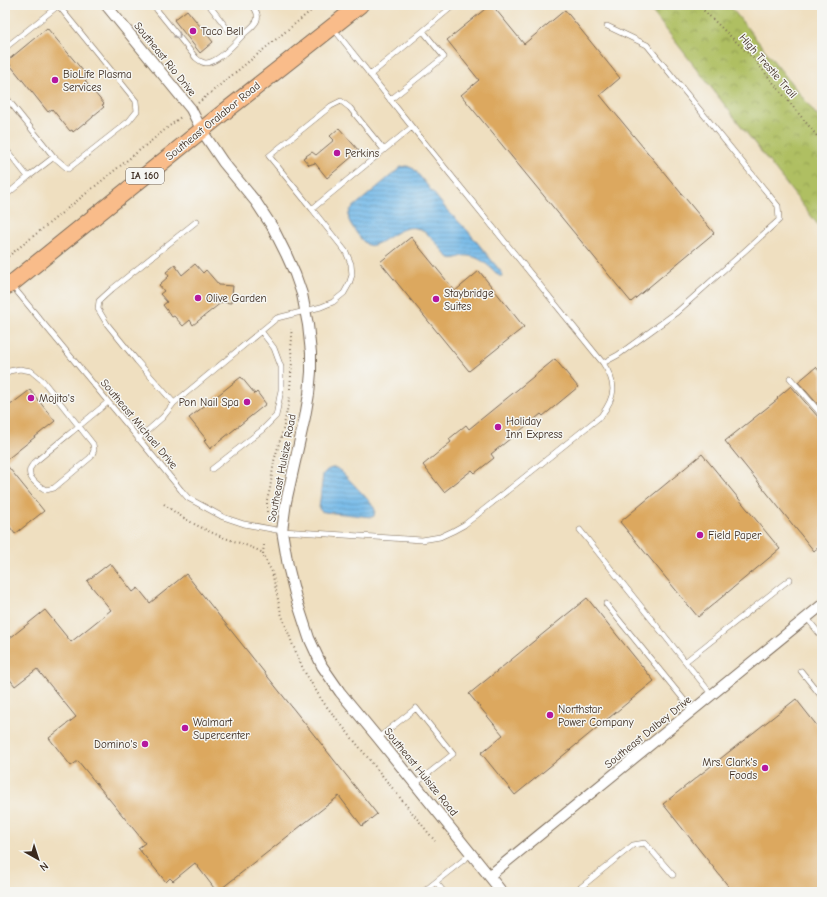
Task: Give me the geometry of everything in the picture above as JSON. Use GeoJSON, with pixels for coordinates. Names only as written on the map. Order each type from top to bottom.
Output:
{"type":"FeatureCollection","features":[{"type":"Feature","properties":{"kind":"main road","name":"Southeast Oralabor Road"},"geometry":{"type":"LineString","coordinates":[[6,286],[360,5]]}},
{"type":"Feature","properties":{"kind":"street","name":"Southeast Rio Drive"},"geometry":{"type":"LineString","coordinates":[[106,5],[191,109],[202,130]]}},
{"type":"Feature","properties":{"kind":"street","name":"Southeast Hulsize Road"},"geometry":{"type":"LineString","coordinates":[[202,130],[223,162],[256,202],[273,228],[295,274],[306,311],[311,353],[309,394],[301,438],[286,502],[282,531],[288,566],[296,598],[309,638],[322,666],[340,692],[502,892]]}},
{"type":"Feature","properties":{"kind":"street","name":"Southeast Dalbey Drive"},"geometry":{"type":"LineString","coordinates":[[489,876],[822,605]]}},
{"type":"Feature","properties":{"kind":"lane"},"geometry":{"type":"LineString","coordinates":[[5,48],[59,5],[136,101],[137,111],[129,121],[68,170],[54,157],[5,96]]}},
{"type":"Feature","properties":{"kind":"lane"},"geometry":{"type":"LineString","coordinates":[[154,5],[196,58],[207,63],[214,61],[254,26],[258,18],[257,10],[252,5]]}},
{"type":"Feature","properties":{"kind":"lane"},"geometry":{"type":"LineString","coordinates":[[209,5],[229,31],[245,33]]}},
{"type":"Feature","properties":{"kind":"lane"},"geometry":{"type":"LineString","coordinates":[[370,75],[454,5]]}},
{"type":"Feature","properties":{"kind":"lane"},"geometry":{"type":"LineString","coordinates":[[603,363],[618,355],[677,312],[779,220],[778,206],[646,45],[607,26]]}},
{"type":"Feature","properties":{"kind":"lane","name":"Southeast Michael Drive"},"geometry":{"type":"LineString","coordinates":[[6,286],[108,402],[180,490],[188,498],[223,517],[244,524],[282,531],[422,540],[440,537],[453,531],[482,511],[600,416],[611,401],[613,391],[612,381],[603,363],[332,27]]}},
{"type":"Feature","properties":{"kind":"lane"},"geometry":{"type":"LineString","coordinates":[[390,100],[444,57],[423,31]]}},
{"type":"Feature","properties":{"kind":"lane"},"geometry":{"type":"LineString","coordinates":[[138,440],[163,417],[174,403],[277,318],[321,307],[333,302],[344,293],[349,284],[352,275],[351,264],[346,252],[269,156],[331,106],[341,101],[350,108],[384,150]]}},
{"type":"Feature","properties":{"kind":"lane"},"geometry":{"type":"LineString","coordinates":[[312,209],[412,127]]}},
{"type":"Feature","properties":{"kind":"lane"},"geometry":{"type":"LineString","coordinates":[[5,148],[28,177]]}},
{"type":"Feature","properties":{"kind":"lane"},"geometry":{"type":"LineString","coordinates":[[5,196],[54,157]]}},
{"type":"Feature","properties":{"kind":"lane"},"geometry":{"type":"LineString","coordinates":[[5,185],[10,191]]}},
{"type":"Feature","properties":{"kind":"lane"},"geometry":{"type":"LineString","coordinates":[[174,403],[107,324],[98,309],[99,301],[197,221]]}},
{"type":"Feature","properties":{"kind":"lane"},"geometry":{"type":"LineString","coordinates":[[212,469],[262,430],[276,416],[281,390],[281,367],[274,348],[261,331]]}},
{"type":"Feature","properties":{"kind":"lane"},"geometry":{"type":"LineString","coordinates":[[5,375],[9,372],[20,369],[31,370],[43,381],[79,426],[93,444],[94,450],[91,457],[54,488],[46,490],[38,486],[30,475],[30,468],[34,463],[79,426],[108,402]]}},
{"type":"Feature","properties":{"kind":"lane"},"geometry":{"type":"LineString","coordinates":[[790,378],[822,415]]}},
{"type":"Feature","properties":{"kind":"lane"},"geometry":{"type":"LineString","coordinates":[[580,530],[712,695]]}},
{"type":"Feature","properties":{"kind":"lane"},"geometry":{"type":"LineString","coordinates":[[686,661],[790,579]]}},
{"type":"Feature","properties":{"kind":"lane"},"geometry":{"type":"LineString","coordinates":[[606,604],[693,710]]}},
{"type":"Feature","properties":{"kind":"lane"},"geometry":{"type":"LineString","coordinates":[[807,618],[822,637]]}},
{"type":"Feature","properties":{"kind":"lane"},"geometry":{"type":"LineString","coordinates":[[801,671],[822,697]]}},
{"type":"Feature","properties":{"kind":"lane"},"geometry":{"type":"LineString","coordinates":[[378,738],[416,708],[454,754],[415,784]]}},
{"type":"Feature","properties":{"kind":"lane"},"geometry":{"type":"LineString","coordinates":[[575,892],[633,845],[645,843],[673,875]]}},
{"type":"Feature","properties":{"kind":"lane"},"geometry":{"type":"LineString","coordinates":[[423,892],[471,854]]}},
{"type":"Feature","properties":{"kind":"lane"},"geometry":{"type":"LineString","coordinates":[[436,882],[444,892]]}},
{"type":"Feature","properties":{"kind":"path"},"geometry":{"type":"LineString","coordinates":[[5,259],[318,5]]}},
{"type":"Feature","properties":{"kind":"path","name":"High Trestle Trail"},"geometry":{"type":"LineString","coordinates":[[698,5],[753,58],[822,142]]}},
{"type":"Feature","properties":{"kind":"path"},"geometry":{"type":"LineString","coordinates":[[164,504],[179,515],[202,528],[219,536],[247,545],[263,553]]}},
{"type":"Feature","properties":{"kind":"path"},"geometry":{"type":"LineString","coordinates":[[264,545],[264,557],[272,572],[278,602],[290,638],[312,685],[323,702],[435,841]]}},
{"type":"Feature","properties":{"kind":"green space"},"geometry":{"type":"Polygon","coordinates":[[[647,5],[729,5],[822,122],[822,230],[647,5]]]}},
{"type":"Feature","properties":{"kind":"water"},"geometry":{"type":"Polygon","coordinates":[[[407,166],[414,169],[447,210],[467,230],[502,273],[502,276],[499,276],[486,263],[478,258],[463,256],[453,259],[448,257],[438,244],[425,232],[416,228],[402,230],[372,245],[366,244],[353,228],[349,220],[351,209],[401,167],[407,166]]]}},
{"type":"Feature","properties":{"kind":"water"},"geometry":{"type":"Polygon","coordinates":[[[332,468],[336,468],[341,471],[365,497],[375,510],[374,516],[325,512],[319,509],[323,474],[332,468]]]}},
{"type":"Feature","properties":{"kind":"building"},"geometry":{"type":"Polygon","coordinates":[[[490,5],[492,5],[524,44],[565,10],[620,78],[600,95],[714,233],[631,302],[461,95],[479,80],[447,40],[490,5]]]}},
{"type":"Feature","properties":{"kind":"building","name":"Taco Bell"},"geometry":{"type":"Polygon","coordinates":[[[187,10],[213,42],[200,53],[174,20],[187,10]]]}},
{"type":"Feature","properties":{"kind":"building","name":"BioLife Plasma Services"},"geometry":{"type":"Polygon","coordinates":[[[47,28],[89,78],[85,81],[104,104],[102,105],[104,107],[93,117],[73,132],[72,130],[70,131],[52,109],[48,112],[7,61],[47,28]]]}},
{"type":"Feature","properties":{"kind":"building","name":"Perkins"},"geometry":{"type":"Polygon","coordinates":[[[339,128],[359,151],[327,178],[315,163],[309,165],[303,158],[312,152],[316,155],[334,140],[330,136],[339,128]]]}},
{"type":"Feature","properties":{"kind":"building","name":"Staybridge Suites"},"geometry":{"type":"Polygon","coordinates":[[[411,237],[455,291],[479,271],[524,327],[469,371],[380,262],[411,237]]]}},
{"type":"Feature","properties":{"kind":"building","name":"Olive Garden"},"geometry":{"type":"Polygon","coordinates":[[[195,264],[203,273],[206,270],[219,285],[233,286],[231,303],[222,302],[193,325],[190,320],[183,326],[174,316],[172,317],[163,305],[167,302],[160,294],[164,291],[159,285],[169,276],[166,272],[175,265],[182,275],[195,264]]]}},
{"type":"Feature","properties":{"kind":"building","name":"Holiday Inn Express"},"geometry":{"type":"Polygon","coordinates":[[[555,359],[578,387],[543,416],[541,414],[491,454],[494,458],[475,473],[472,470],[444,492],[423,465],[451,442],[449,439],[466,425],[469,429],[555,359]]]}},
{"type":"Feature","properties":{"kind":"building"},"geometry":{"type":"Polygon","coordinates":[[[816,367],[822,374],[822,409],[798,382],[816,367]]]}},
{"type":"Feature","properties":{"kind":"building"},"geometry":{"type":"Polygon","coordinates":[[[241,377],[255,394],[257,392],[266,404],[210,449],[204,441],[206,439],[189,418],[241,377]]]}},
{"type":"Feature","properties":{"kind":"building"},"geometry":{"type":"Polygon","coordinates":[[[791,386],[819,418],[822,419],[822,544],[814,551],[725,441],[778,399],[777,398],[791,386]]]}},
{"type":"Feature","properties":{"kind":"building"},"geometry":{"type":"Polygon","coordinates":[[[30,390],[55,421],[5,461],[5,409],[30,390]]]}},
{"type":"Feature","properties":{"kind":"building","name":"Field Paper"},"geometry":{"type":"Polygon","coordinates":[[[702,454],[780,549],[698,617],[620,522],[702,454]]]}},
{"type":"Feature","properties":{"kind":"building"},"geometry":{"type":"Polygon","coordinates":[[[5,463],[44,511],[15,534],[5,520],[5,463]]]}},
{"type":"Feature","properties":{"kind":"building","name":"Walmart Supercenter"},"geometry":{"type":"Polygon","coordinates":[[[110,563],[133,592],[138,588],[150,603],[186,574],[377,814],[362,826],[339,796],[217,892],[195,863],[173,881],[170,878],[166,882],[138,848],[145,843],[78,761],[71,766],[49,738],[76,717],[37,669],[15,686],[5,673],[5,642],[45,610],[71,642],[111,610],[87,581],[110,563]]]}},
{"type":"Feature","properties":{"kind":"building","name":"Northstar Power Company"},"geometry":{"type":"Polygon","coordinates":[[[587,598],[654,681],[515,795],[481,753],[503,735],[469,694],[587,598]]]}},
{"type":"Feature","properties":{"kind":"building","name":"Mrs. Clark's Foods"},"geometry":{"type":"Polygon","coordinates":[[[796,699],[822,732],[822,892],[733,892],[663,804],[796,699]]]}},
{"type":"Feature","properties":{"kind":"place","name":"Taco Bell"},"geometry":{"type":"Point","coordinates":[193,31]}},
{"type":"Feature","properties":{"kind":"place","name":"BioLife Plasma Services"},"geometry":{"type":"Point","coordinates":[55,80]}},
{"type":"Feature","properties":{"kind":"place","name":"Perkins"},"geometry":{"type":"Point","coordinates":[337,153]}},
{"type":"Feature","properties":{"kind":"place","name":"Olive Garden"},"geometry":{"type":"Point","coordinates":[198,298]}},
{"type":"Feature","properties":{"kind":"place","name":"Staybridge Suites"},"geometry":{"type":"Point","coordinates":[436,299]}},
{"type":"Feature","properties":{"kind":"place","name":"Mojito's"},"geometry":{"type":"Point","coordinates":[31,398]}},
{"type":"Feature","properties":{"kind":"place","name":"Pon Nail Spa"},"geometry":{"type":"Point","coordinates":[247,402]}},
{"type":"Feature","properties":{"kind":"place","name":"Holiday Inn Express"},"geometry":{"type":"Point","coordinates":[498,427]}},
{"type":"Feature","properties":{"kind":"place","name":"Field Paper"},"geometry":{"type":"Point","coordinates":[700,535]}},
{"type":"Feature","properties":{"kind":"place","name":"Northstar Power Company"},"geometry":{"type":"Point","coordinates":[550,715]}},
{"type":"Feature","properties":{"kind":"place","name":"Walmart Supercenter"},"geometry":{"type":"Point","coordinates":[185,728]}},
{"type":"Feature","properties":{"kind":"place","name":"Domino's"},"geometry":{"type":"Point","coordinates":[145,744]}},
{"type":"Feature","properties":{"kind":"place","name":"Mrs. Clark's Foods"},"geometry":{"type":"Point","coordinates":[765,768]}}]}
